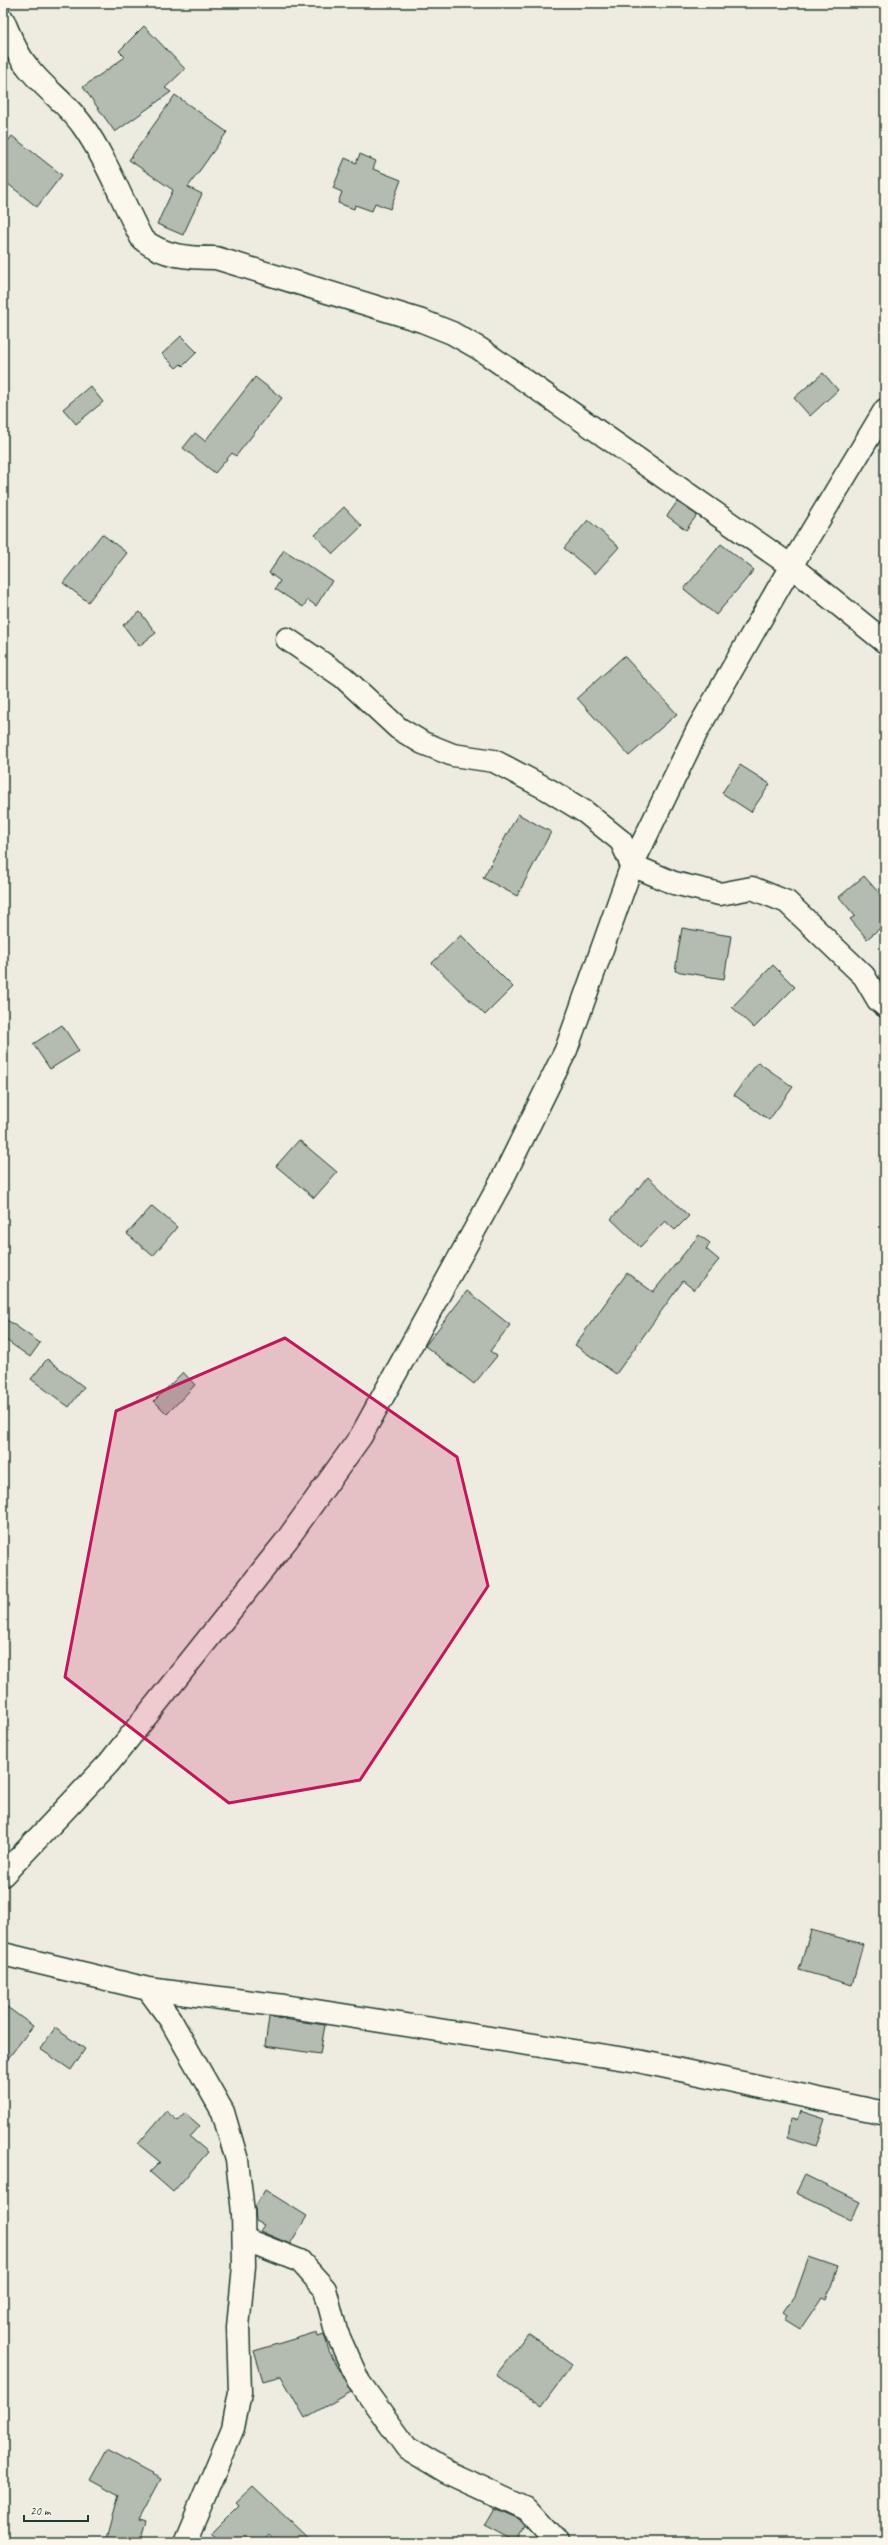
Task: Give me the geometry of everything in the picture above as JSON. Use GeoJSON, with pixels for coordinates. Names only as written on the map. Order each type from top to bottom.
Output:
{"type":"FeatureCollection","features":[{"type":"Feature","properties":{"kind":"street"},"geometry":{"type":"LineString","coordinates":[[3,20],[27,67],[70,108],[83,125],[98,149],[142,239],[155,249],[191,258],[216,258],[422,321],[452,333],[480,348],[790,566],[885,642]]}},
{"type":"Feature","properties":{"kind":"street"},"geometry":{"type":"LineString","coordinates":[[3,1876],[109,1762],[286,1541],[361,1436],[501,1182],[566,1050],[632,865],[698,729],[790,566],[885,410]]}},
{"type":"Feature","properties":{"kind":"street"},"geometry":{"type":"LineString","coordinates":[[287,639],[343,677],[398,728],[423,743],[453,756],[494,761],[549,790],[585,812],[621,841],[632,865],[674,883],[720,894],[752,888],[787,902],[864,976],[878,1000],[885,1006]]}},
{"type":"Feature","properties":{"kind":"street"},"geometry":{"type":"LineString","coordinates":[[3,1954],[148,1989],[299,2008],[638,2060],[885,2113]]}},
{"type":"Feature","properties":{"kind":"street"},"geometry":{"type":"LineString","coordinates":[[148,1989],[170,2019],[224,2112],[237,2160],[244,2239],[244,2266],[238,2327],[240,2392],[232,2428],[185,2542]]}},
{"type":"Feature","properties":{"kind":"street"},"geometry":{"type":"LineString","coordinates":[[244,2239],[300,2261],[325,2289],[336,2331],[359,2382],[407,2448],[447,2472],[527,2509],[557,2542]]}},
{"type":"Feature","properties":{"kind":"highlighted area"},"geometry":{"type":"Polygon","coordinates":[[[285,1338],[457,1457],[488,1586],[360,1780],[229,1803],[65,1677],[116,1411],[285,1338]]]}},
{"type":"Feature","properties":{"kind":"building"},"geometry":{"type":"Polygon","coordinates":[[[144,26],[185,69],[165,88],[171,92],[115,132],[83,87],[125,57],[119,51],[144,26]]]}},
{"type":"Feature","properties":{"kind":"building"},"geometry":{"type":"Polygon","coordinates":[[[175,95],[227,132],[188,187],[202,194],[183,235],[157,224],[173,190],[129,160],[175,95]]]}},
{"type":"Feature","properties":{"kind":"building"},"geometry":{"type":"Polygon","coordinates":[[[12,136],[62,175],[37,207],[3,180],[3,147],[12,136]]]}},
{"type":"Feature","properties":{"kind":"building"},"geometry":{"type":"Polygon","coordinates":[[[360,154],[376,161],[373,169],[401,180],[390,209],[375,203],[372,211],[355,205],[354,209],[338,203],[342,192],[333,188],[345,158],[356,163],[360,154]]]}},
{"type":"Feature","properties":{"kind":"building"},"geometry":{"type":"Polygon","coordinates":[[[181,336],[197,352],[183,366],[181,364],[176,368],[162,354],[181,336]]]}},
{"type":"Feature","properties":{"kind":"building"},"geometry":{"type":"Polygon","coordinates":[[[823,373],[838,390],[810,416],[794,398],[823,373]]]}},
{"type":"Feature","properties":{"kind":"building"},"geometry":{"type":"Polygon","coordinates":[[[255,377],[282,398],[236,456],[232,453],[215,473],[183,448],[195,433],[205,441],[255,377]]]}},
{"type":"Feature","properties":{"kind":"building"},"geometry":{"type":"Polygon","coordinates":[[[90,386],[103,402],[76,424],[63,409],[90,386]]]}},
{"type":"Feature","properties":{"kind":"building"},"geometry":{"type":"Polygon","coordinates":[[[677,502],[697,515],[686,530],[667,516],[677,502]]]}},
{"type":"Feature","properties":{"kind":"building"},"geometry":{"type":"Polygon","coordinates":[[[344,507],[362,526],[333,554],[315,535],[344,507]]]}},
{"type":"Feature","properties":{"kind":"building"},"geometry":{"type":"Polygon","coordinates":[[[588,520],[619,547],[595,574],[564,548],[588,520]]]}},
{"type":"Feature","properties":{"kind":"building"},"geometry":{"type":"Polygon","coordinates":[[[102,534],[127,553],[88,602],[63,583],[102,534]]]}},
{"type":"Feature","properties":{"kind":"building"},"geometry":{"type":"Polygon","coordinates":[[[721,544],[754,570],[716,615],[684,589],[721,544]]]}},
{"type":"Feature","properties":{"kind":"building"},"geometry":{"type":"Polygon","coordinates":[[[284,550],[332,581],[316,606],[308,600],[303,607],[275,589],[280,581],[269,573],[284,550]]]}},
{"type":"Feature","properties":{"kind":"building"},"geometry":{"type":"Polygon","coordinates":[[[140,612],[156,633],[139,646],[123,625],[140,612]]]}},
{"type":"Feature","properties":{"kind":"building"},"geometry":{"type":"Polygon","coordinates":[[[624,656],[677,714],[629,756],[577,698],[624,656]]]}},
{"type":"Feature","properties":{"kind":"building"},"geometry":{"type":"Polygon","coordinates":[[[740,765],[770,784],[751,812],[722,793],[740,765]]]}},
{"type":"Feature","properties":{"kind":"building"},"geometry":{"type":"Polygon","coordinates":[[[518,814],[551,832],[517,896],[483,878],[518,814]]]}},
{"type":"Feature","properties":{"kind":"building"},"geometry":{"type":"Polygon","coordinates":[[[864,876],[885,900],[885,924],[867,939],[850,919],[855,916],[839,897],[864,876]]]}},
{"type":"Feature","properties":{"kind":"building"},"geometry":{"type":"Polygon","coordinates":[[[682,928],[731,936],[724,979],[675,971],[682,928]]]}},
{"type":"Feature","properties":{"kind":"building"},"geometry":{"type":"Polygon","coordinates":[[[461,935],[513,987],[485,1015],[432,963],[461,935]]]}},
{"type":"Feature","properties":{"kind":"building"},"geometry":{"type":"Polygon","coordinates":[[[773,965],[795,987],[754,1028],[732,1007],[773,965]]]}},
{"type":"Feature","properties":{"kind":"building"},"geometry":{"type":"Polygon","coordinates":[[[62,1025],[79,1051],[50,1069],[33,1044],[62,1025]]]}},
{"type":"Feature","properties":{"kind":"building"},"geometry":{"type":"Polygon","coordinates":[[[758,1062],[793,1087],[769,1120],[734,1095],[758,1062]]]}},
{"type":"Feature","properties":{"kind":"building"},"geometry":{"type":"Polygon","coordinates":[[[299,1140],[337,1172],[314,1198],[276,1166],[299,1140]]]}},
{"type":"Feature","properties":{"kind":"building"},"geometry":{"type":"Polygon","coordinates":[[[648,1177],[689,1216],[675,1230],[665,1221],[640,1247],[611,1219],[648,1177]]]}},
{"type":"Feature","properties":{"kind":"building"},"geometry":{"type":"Polygon","coordinates":[[[152,1206],[177,1227],[153,1256],[127,1234],[152,1206]]]}},
{"type":"Feature","properties":{"kind":"building"},"geometry":{"type":"Polygon","coordinates":[[[699,1235],[710,1243],[706,1249],[719,1260],[694,1290],[683,1281],[616,1374],[575,1345],[627,1273],[653,1292],[699,1235]]]}},
{"type":"Feature","properties":{"kind":"building"},"geometry":{"type":"Polygon","coordinates":[[[467,1291],[510,1325],[490,1351],[497,1356],[474,1384],[425,1346],[467,1291]]]}},
{"type":"Feature","properties":{"kind":"building"},"geometry":{"type":"Polygon","coordinates":[[[3,1317],[40,1343],[30,1357],[3,1338],[3,1317]]]}},
{"type":"Feature","properties":{"kind":"building"},"geometry":{"type":"Polygon","coordinates":[[[47,1359],[84,1387],[69,1407],[31,1379],[47,1359]]]}},
{"type":"Feature","properties":{"kind":"building"},"geometry":{"type":"Polygon","coordinates":[[[183,1372],[195,1385],[167,1414],[154,1401],[183,1372]]]}},
{"type":"Feature","properties":{"kind":"building"},"geometry":{"type":"Polygon","coordinates":[[[811,1930],[863,1944],[852,1985],[799,1970],[811,1930]]]}},
{"type":"Feature","properties":{"kind":"building"},"geometry":{"type":"Polygon","coordinates":[[[3,2004],[33,2026],[3,2065],[3,2004]]]}},
{"type":"Feature","properties":{"kind":"building"},"geometry":{"type":"Polygon","coordinates":[[[269,2017],[325,2025],[320,2054],[265,2046],[269,2017]]]}},
{"type":"Feature","properties":{"kind":"building"},"geometry":{"type":"Polygon","coordinates":[[[55,2028],[85,2049],[71,2070],[40,2049],[55,2028]]]}},
{"type":"Feature","properties":{"kind":"building"},"geometry":{"type":"Polygon","coordinates":[[[166,2111],[178,2121],[185,2113],[200,2126],[190,2137],[208,2152],[173,2192],[150,2172],[160,2162],[138,2144],[166,2111]]]}},
{"type":"Feature","properties":{"kind":"building"},"geometry":{"type":"Polygon","coordinates":[[[800,2111],[825,2119],[816,2147],[787,2138],[790,2119],[797,2120],[800,2111]]]}},
{"type":"Feature","properties":{"kind":"building"},"geometry":{"type":"Polygon","coordinates":[[[805,2175],[860,2202],[851,2220],[796,2193],[805,2175]]]}},
{"type":"Feature","properties":{"kind":"building"},"geometry":{"type":"Polygon","coordinates":[[[265,2190],[307,2216],[290,2244],[260,2231],[264,2225],[256,2221],[255,2207],[265,2190]]]}},
{"type":"Feature","properties":{"kind":"building"},"geometry":{"type":"Polygon","coordinates":[[[809,2257],[838,2267],[826,2300],[822,2298],[801,2329],[785,2319],[788,2315],[784,2312],[795,2296],[809,2257]]]}},
{"type":"Feature","properties":{"kind":"building"},"geometry":{"type":"Polygon","coordinates":[[[317,2332],[318,2336],[324,2334],[329,2351],[351,2392],[305,2418],[281,2376],[263,2381],[254,2351],[317,2332]]]}},
{"type":"Feature","properties":{"kind":"building"},"geometry":{"type":"Polygon","coordinates":[[[528,2333],[572,2365],[541,2407],[496,2375],[528,2333]]]}},
{"type":"Feature","properties":{"kind":"building"},"geometry":{"type":"Polygon","coordinates":[[[106,2450],[161,2479],[139,2520],[147,2522],[141,2542],[106,2542],[119,2495],[90,2479],[106,2450]]]}},
{"type":"Feature","properties":{"kind":"building"},"geometry":{"type":"Polygon","coordinates":[[[253,2486],[312,2542],[277,2542],[269,2534],[262,2542],[221,2542],[211,2533],[239,2505],[236,2502],[253,2486]]]}},
{"type":"Feature","properties":{"kind":"building"},"geometry":{"type":"Polygon","coordinates":[[[494,2508],[519,2519],[525,2526],[516,2542],[484,2525],[494,2508]]]}}]}
